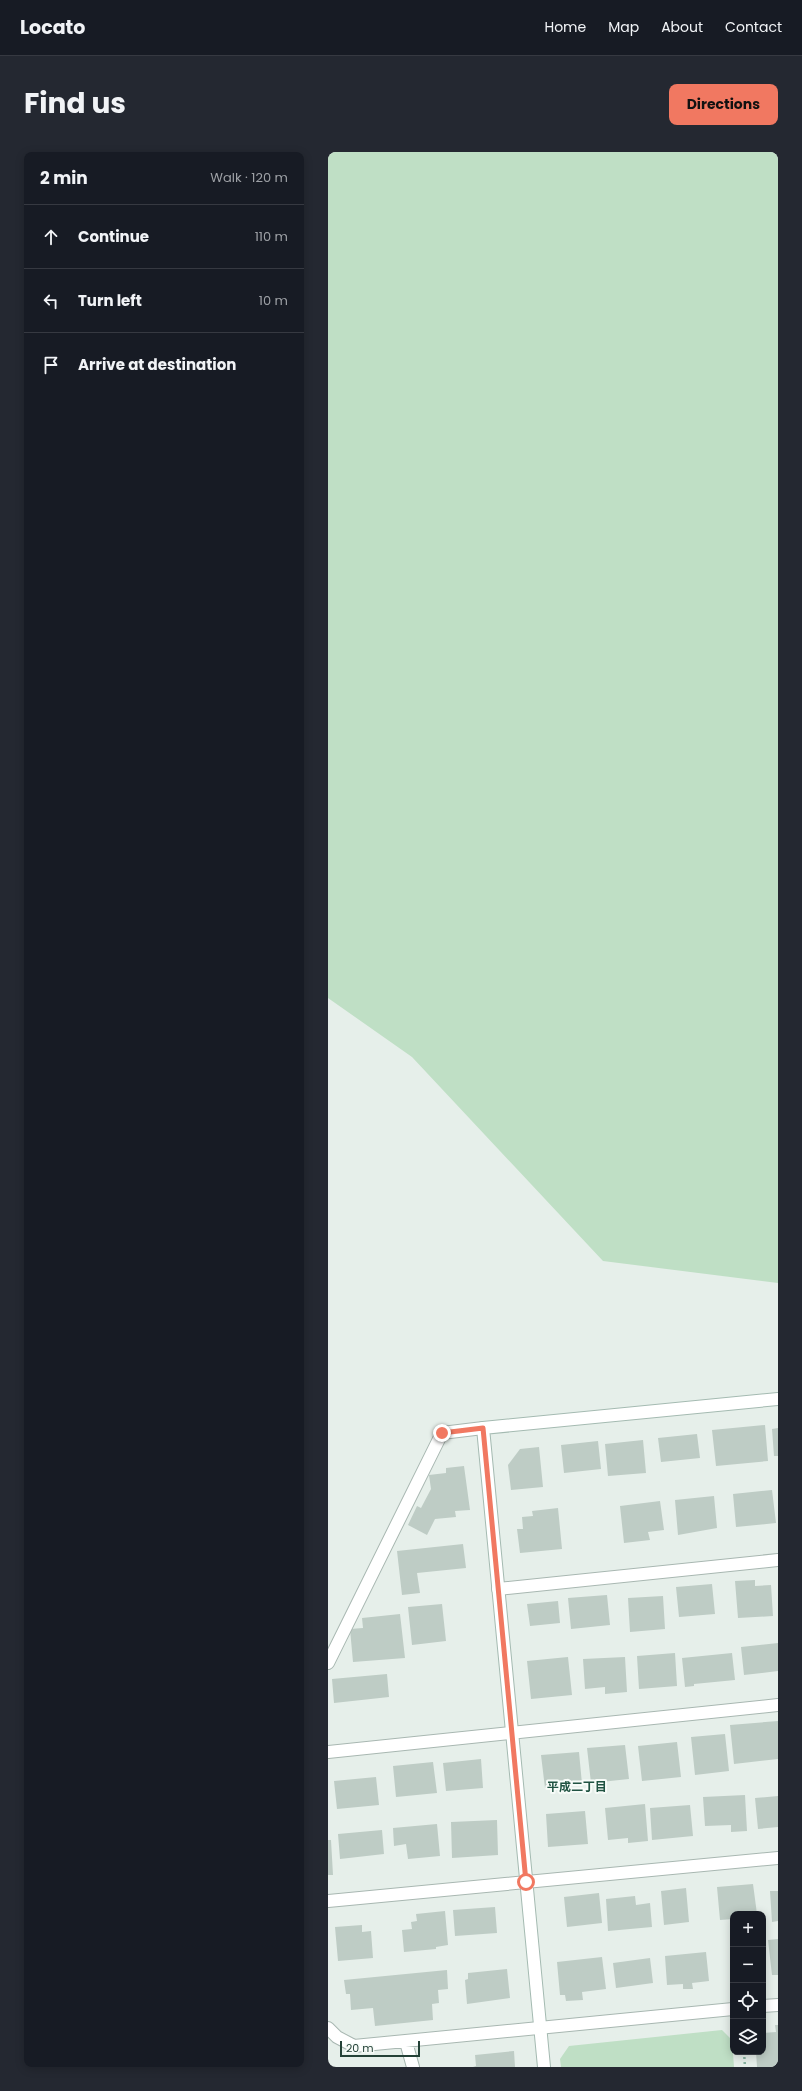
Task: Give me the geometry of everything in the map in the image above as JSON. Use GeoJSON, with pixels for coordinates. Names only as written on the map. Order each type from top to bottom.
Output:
{"type":"FeatureCollection","features":[{"type":"Feature","properties":{"kind":"street"},"geometry":{"type":"LineString","coordinates":[[328,1663],[442,1433],[778,1399]]}},
{"type":"Feature","properties":{"kind":"street"},"geometry":{"type":"LineString","coordinates":[[483,1428],[544,2067]]}},
{"type":"Feature","properties":{"kind":"street"},"geometry":{"type":"LineString","coordinates":[[498,1589],[778,1560]]}},
{"type":"Feature","properties":{"kind":"street"},"geometry":{"type":"LineString","coordinates":[[328,1752],[778,1705]]}},
{"type":"Feature","properties":{"kind":"street"},"geometry":{"type":"LineString","coordinates":[[328,1901],[778,1858]]}},
{"type":"Feature","properties":{"kind":"street"},"geometry":{"type":"LineString","coordinates":[[766,2006],[778,2005]]}},
{"type":"Feature","properties":{"kind":"street"},"geometry":{"type":"LineString","coordinates":[[328,2028],[337,2037],[354,2046],[730,2009]]}},
{"type":"Feature","properties":{"kind":"street"},"geometry":{"type":"LineString","coordinates":[[406,2042],[413,2067]]}},
{"type":"Feature","properties":{"kind":"path"},"geometry":{"type":"LineString","coordinates":[[744,2055],[745,2067]]}},
{"type":"Feature","properties":{"kind":"green space"},"geometry":{"type":"Polygon","coordinates":[[[328,152],[778,152],[778,1283],[603,1261],[412,1057],[328,998],[328,152]]]}},
{"type":"Feature","properties":{"kind":"green space"},"geometry":{"type":"Polygon","coordinates":[[[722,2030],[730,2038],[730,2055],[733,2055],[734,2067],[561,2067],[560,2059],[569,2046],[722,2030]]]}},
{"type":"Feature","properties":{"kind":"building"},"geometry":{"type":"Polygon","coordinates":[[[765,1425],[768,1461],[716,1466],[712,1430],[765,1425]]]}},
{"type":"Feature","properties":{"kind":"building"},"geometry":{"type":"Polygon","coordinates":[[[778,1428],[778,1456],[774,1456],[772,1429],[778,1428]]]}},
{"type":"Feature","properties":{"kind":"building"},"geometry":{"type":"Polygon","coordinates":[[[697,1434],[700,1458],[661,1462],[658,1438],[697,1434]]]}},
{"type":"Feature","properties":{"kind":"building"},"geometry":{"type":"Polygon","coordinates":[[[643,1440],[646,1473],[608,1476],[605,1444],[643,1440]]]}},
{"type":"Feature","properties":{"kind":"building"},"geometry":{"type":"Polygon","coordinates":[[[598,1441],[601,1469],[564,1473],[561,1445],[598,1441]]]}},
{"type":"Feature","properties":{"kind":"building"},"geometry":{"type":"Polygon","coordinates":[[[539,1447],[543,1487],[511,1490],[508,1465],[520,1449],[539,1447]]]}},
{"type":"Feature","properties":{"kind":"building"},"geometry":{"type":"Polygon","coordinates":[[[464,1466],[470,1510],[455,1511],[456,1517],[435,1519],[427,1535],[408,1525],[417,1506],[421,1508],[431,1489],[429,1475],[446,1473],[446,1468],[464,1466]]]}},
{"type":"Feature","properties":{"kind":"building"},"geometry":{"type":"Polygon","coordinates":[[[772,1490],[776,1523],[736,1527],[733,1494],[772,1490]]]}},
{"type":"Feature","properties":{"kind":"building"},"geometry":{"type":"Polygon","coordinates":[[[714,1496],[717,1528],[678,1535],[675,1500],[714,1496]]]}},
{"type":"Feature","properties":{"kind":"building"},"geometry":{"type":"Polygon","coordinates":[[[660,1501],[664,1530],[648,1532],[650,1540],[624,1543],[620,1506],[660,1501]]]}},
{"type":"Feature","properties":{"kind":"building"},"geometry":{"type":"Polygon","coordinates":[[[558,1508],[562,1549],[520,1553],[517,1529],[523,1529],[522,1517],[533,1516],[532,1511],[558,1508]]]}},
{"type":"Feature","properties":{"kind":"building"},"geometry":{"type":"Polygon","coordinates":[[[463,1544],[466,1568],[417,1573],[420,1593],[402,1595],[397,1551],[463,1544]]]}},
{"type":"Feature","properties":{"kind":"building"},"geometry":{"type":"Polygon","coordinates":[[[755,1580],[755,1586],[771,1585],[773,1616],[738,1618],[735,1581],[755,1580]]]}},
{"type":"Feature","properties":{"kind":"building"},"geometry":{"type":"Polygon","coordinates":[[[712,1584],[715,1614],[679,1617],[676,1587],[712,1584]]]}},
{"type":"Feature","properties":{"kind":"building"},"geometry":{"type":"Polygon","coordinates":[[[607,1595],[610,1625],[571,1629],[568,1598],[607,1595]]]}},
{"type":"Feature","properties":{"kind":"building"},"geometry":{"type":"Polygon","coordinates":[[[663,1596],[665,1629],[630,1632],[628,1598],[663,1596]]]}},
{"type":"Feature","properties":{"kind":"building"},"geometry":{"type":"Polygon","coordinates":[[[558,1601],[560,1623],[530,1626],[527,1604],[558,1601]]]}},
{"type":"Feature","properties":{"kind":"building"},"geometry":{"type":"Polygon","coordinates":[[[442,1604],[446,1641],[412,1645],[408,1607],[442,1604]]]}},
{"type":"Feature","properties":{"kind":"building"},"geometry":{"type":"Polygon","coordinates":[[[400,1614],[405,1658],[353,1662],[350,1629],[363,1628],[362,1618],[400,1614]]]}},
{"type":"Feature","properties":{"kind":"building"},"geometry":{"type":"Polygon","coordinates":[[[778,1643],[778,1671],[744,1675],[741,1647],[778,1643]]]}},
{"type":"Feature","properties":{"kind":"building"},"geometry":{"type":"Polygon","coordinates":[[[675,1653],[677,1686],[639,1689],[637,1656],[675,1653]]]}},
{"type":"Feature","properties":{"kind":"building"},"geometry":{"type":"Polygon","coordinates":[[[732,1653],[735,1680],[694,1684],[694,1686],[685,1687],[682,1658],[732,1653]]]}},
{"type":"Feature","properties":{"kind":"building"},"geometry":{"type":"Polygon","coordinates":[[[568,1657],[572,1695],[531,1699],[527,1661],[568,1657]]]}},
{"type":"Feature","properties":{"kind":"building"},"geometry":{"type":"Polygon","coordinates":[[[625,1657],[627,1692],[605,1694],[605,1687],[585,1689],[583,1659],[625,1657]]]}},
{"type":"Feature","properties":{"kind":"building"},"geometry":{"type":"Polygon","coordinates":[[[387,1674],[389,1697],[334,1703],[332,1679],[387,1674]]]}},
{"type":"Feature","properties":{"kind":"building"},"geometry":{"type":"Polygon","coordinates":[[[778,1721],[778,1759],[734,1764],[730,1725],[778,1721]]]}},
{"type":"Feature","properties":{"kind":"building"},"geometry":{"type":"Polygon","coordinates":[[[725,1734],[729,1771],[695,1775],[691,1737],[725,1734]]]}},
{"type":"Feature","properties":{"kind":"building"},"geometry":{"type":"Polygon","coordinates":[[[677,1742],[681,1777],[642,1781],[638,1746],[677,1742]]]}},
{"type":"Feature","properties":{"kind":"building"},"geometry":{"type":"Polygon","coordinates":[[[625,1745],[629,1779],[591,1783],[587,1748],[625,1745]]]}},
{"type":"Feature","properties":{"kind":"building"},"geometry":{"type":"Polygon","coordinates":[[[579,1752],[582,1784],[545,1788],[541,1755],[579,1752]]]}},
{"type":"Feature","properties":{"kind":"building"},"geometry":{"type":"Polygon","coordinates":[[[481,1759],[483,1788],[446,1791],[443,1763],[481,1759]]]}},
{"type":"Feature","properties":{"kind":"building"},"geometry":{"type":"Polygon","coordinates":[[[433,1762],[437,1793],[396,1797],[393,1766],[433,1762]]]}},
{"type":"Feature","properties":{"kind":"building"},"geometry":{"type":"Polygon","coordinates":[[[376,1777],[379,1805],[337,1809],[334,1781],[376,1777]]]}},
{"type":"Feature","properties":{"kind":"building"},"geometry":{"type":"Polygon","coordinates":[[[745,1795],[747,1831],[731,1832],[731,1825],[705,1826],[703,1797],[745,1795]]]}},
{"type":"Feature","properties":{"kind":"building"},"geometry":{"type":"Polygon","coordinates":[[[778,1796],[778,1827],[758,1829],[755,1798],[778,1796]]]}},
{"type":"Feature","properties":{"kind":"building"},"geometry":{"type":"Polygon","coordinates":[[[645,1804],[648,1841],[628,1843],[628,1838],[608,1840],[605,1808],[645,1804]]]}},
{"type":"Feature","properties":{"kind":"building"},"geometry":{"type":"Polygon","coordinates":[[[690,1805],[693,1836],[652,1840],[650,1808],[690,1805]]]}},
{"type":"Feature","properties":{"kind":"building"},"geometry":{"type":"Polygon","coordinates":[[[585,1811],[588,1844],[548,1847],[546,1814],[585,1811]]]}},
{"type":"Feature","properties":{"kind":"building"},"geometry":{"type":"Polygon","coordinates":[[[497,1820],[498,1855],[452,1858],[451,1822],[497,1820]]]}},
{"type":"Feature","properties":{"kind":"building"},"geometry":{"type":"Polygon","coordinates":[[[437,1824],[440,1856],[408,1859],[406,1844],[394,1846],[393,1828],[437,1824]]]}},
{"type":"Feature","properties":{"kind":"building"},"geometry":{"type":"Polygon","coordinates":[[[382,1830],[384,1854],[340,1859],[338,1834],[382,1830]]]}},
{"type":"Feature","properties":{"kind":"building"},"geometry":{"type":"Polygon","coordinates":[[[328,1840],[331,1840],[333,1875],[328,1875],[328,1840]]]}},
{"type":"Feature","properties":{"kind":"building"},"geometry":{"type":"Polygon","coordinates":[[[753,1884],[757,1911],[730,1911],[730,1919],[720,1920],[717,1887],[753,1884]]]}},
{"type":"Feature","properties":{"kind":"building"},"geometry":{"type":"Polygon","coordinates":[[[686,1888],[689,1922],[664,1925],[661,1891],[686,1888]]]}},
{"type":"Feature","properties":{"kind":"building"},"geometry":{"type":"Polygon","coordinates":[[[770,1891],[778,1891],[778,1921],[772,1922],[770,1891]]]}},
{"type":"Feature","properties":{"kind":"building"},"geometry":{"type":"Polygon","coordinates":[[[599,1893],[602,1923],[567,1927],[564,1897],[599,1893]]]}},
{"type":"Feature","properties":{"kind":"building"},"geometry":{"type":"Polygon","coordinates":[[[635,1896],[636,1905],[650,1903],[652,1927],[608,1931],[606,1899],[635,1896]]]}},
{"type":"Feature","properties":{"kind":"building"},"geometry":{"type":"Polygon","coordinates":[[[495,1907],[497,1933],[455,1936],[453,1910],[495,1907]]]}},
{"type":"Feature","properties":{"kind":"building"},"geometry":{"type":"Polygon","coordinates":[[[445,1911],[448,1945],[436,1947],[436,1949],[404,1952],[402,1930],[412,1929],[411,1922],[417,1921],[416,1914],[445,1911]]]}},
{"type":"Feature","properties":{"kind":"building"},"geometry":{"type":"Polygon","coordinates":[[[362,1925],[362,1932],[371,1931],[373,1958],[338,1961],[335,1927],[362,1925]]]}},
{"type":"Feature","properties":{"kind":"building"},"geometry":{"type":"Polygon","coordinates":[[[778,1939],[778,1975],[772,1975],[768,1940],[778,1939]]]}},
{"type":"Feature","properties":{"kind":"building"},"geometry":{"type":"Polygon","coordinates":[[[706,1952],[709,1981],[692,1983],[693,1989],[683,1989],[683,1984],[667,1985],[665,1956],[706,1952]]]}},
{"type":"Feature","properties":{"kind":"building"},"geometry":{"type":"Polygon","coordinates":[[[602,1957],[606,1989],[582,1992],[583,2000],[566,2001],[565,1995],[560,1995],[557,1962],[602,1957]]]}},
{"type":"Feature","properties":{"kind":"building"},"geometry":{"type":"Polygon","coordinates":[[[650,1958],[653,1983],[616,1988],[613,1963],[650,1958]]]}},
{"type":"Feature","properties":{"kind":"building"},"geometry":{"type":"Polygon","coordinates":[[[507,1969],[510,1998],[467,2004],[465,1980],[468,1979],[468,1973],[507,1969]]]}},
{"type":"Feature","properties":{"kind":"building"},"geometry":{"type":"Polygon","coordinates":[[[447,1970],[448,1989],[438,1990],[439,2003],[432,2004],[433,2020],[375,2026],[373,2008],[351,2010],[350,1994],[346,1994],[344,1980],[447,1970]]]}},
{"type":"Feature","properties":{"kind":"building"},"geometry":{"type":"Polygon","coordinates":[[[775,2025],[778,2025],[778,2067],[757,2067],[756,2055],[766,2055],[766,2033],[776,2032],[775,2025]]]}},
{"type":"Feature","properties":{"kind":"building"},"geometry":{"type":"Polygon","coordinates":[[[514,2051],[515,2067],[473,2067],[476,2066],[475,2055],[514,2051]]]}},
{"type":"Feature","properties":{"kind":"district","name":"平成二丁目"},"geometry":{"type":"Point","coordinates":[577,1787]}},
{"type":"Feature","properties":{"kind":"route"},"geometry":{"type":"LineString","coordinates":[[442,1433],[483,1428],[526,1882]]}}]}
